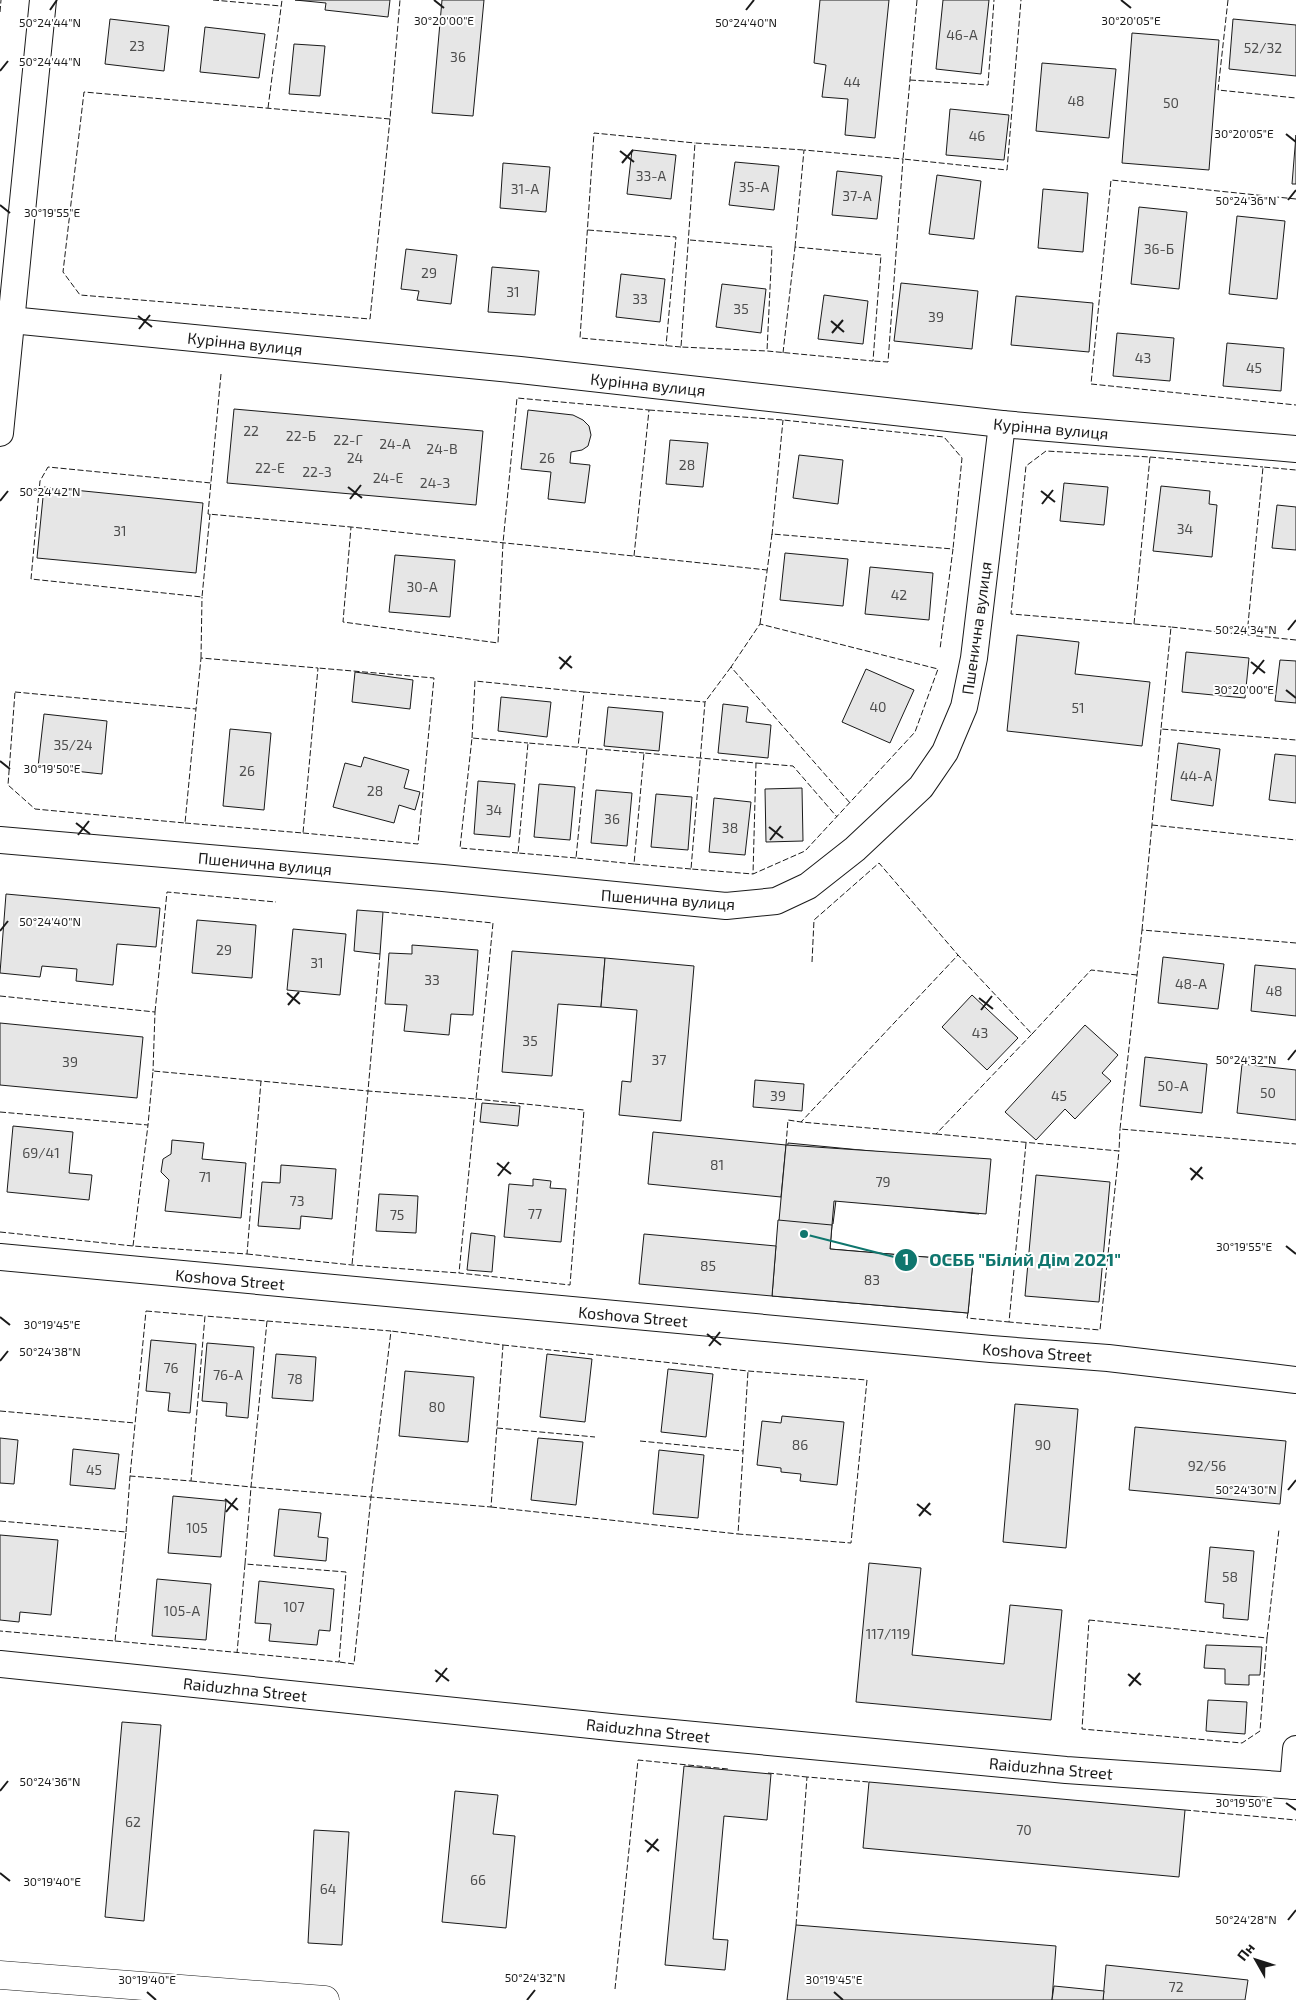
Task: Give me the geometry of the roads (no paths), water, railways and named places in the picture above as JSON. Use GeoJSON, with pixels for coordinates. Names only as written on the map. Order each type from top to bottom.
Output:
{"type":"FeatureCollection","features":[{"type":"Feature","properties":{"kind":"street"},"geometry":{"type":"LineString","coordinates":[[0,432],[6,320],[43,0]]}},
{"type":"Feature","properties":{"kind":"street","name":"Курінна вулиця"},"geometry":{"type":"LineString","coordinates":[[6,320],[520,370],[1002,424],[1296,449]]}},
{"type":"Feature","properties":{"kind":"street","name":"Пшенична вулиця"},"geometry":{"type":"LineString","coordinates":[[0,840],[443,878],[726,906],[776,901],[808,886],[855,848],[920,787],[946,752],[964,707],[974,658],[1002,424]]}},
{"type":"Feature","properties":{"kind":"street","name":"Koshova Street"},"geometry":{"type":"LineString","coordinates":[[0,1258],[1108,1358],[1296,1380]]}},
{"type":"Feature","properties":{"kind":"street","name":"Raiduzhna Street"},"geometry":{"type":"LineString","coordinates":[[0,1664],[629,1729],[1046,1768],[1294,1786]]}},
{"type":"Feature","properties":{"kind":"street"},"geometry":{"type":"LineString","coordinates":[[1294,1786],[1296,1749]]}},
{"type":"Feature","properties":{"kind":"street"},"geometry":{"type":"LineString","coordinates":[[0,1975],[325,2000]]}},
{"type":"Feature","properties":{"kind":"place","name":"ОСББ \"Білий Дім 2021\""},"geometry":{"type":"Point","coordinates":[804,1234]}}]}
